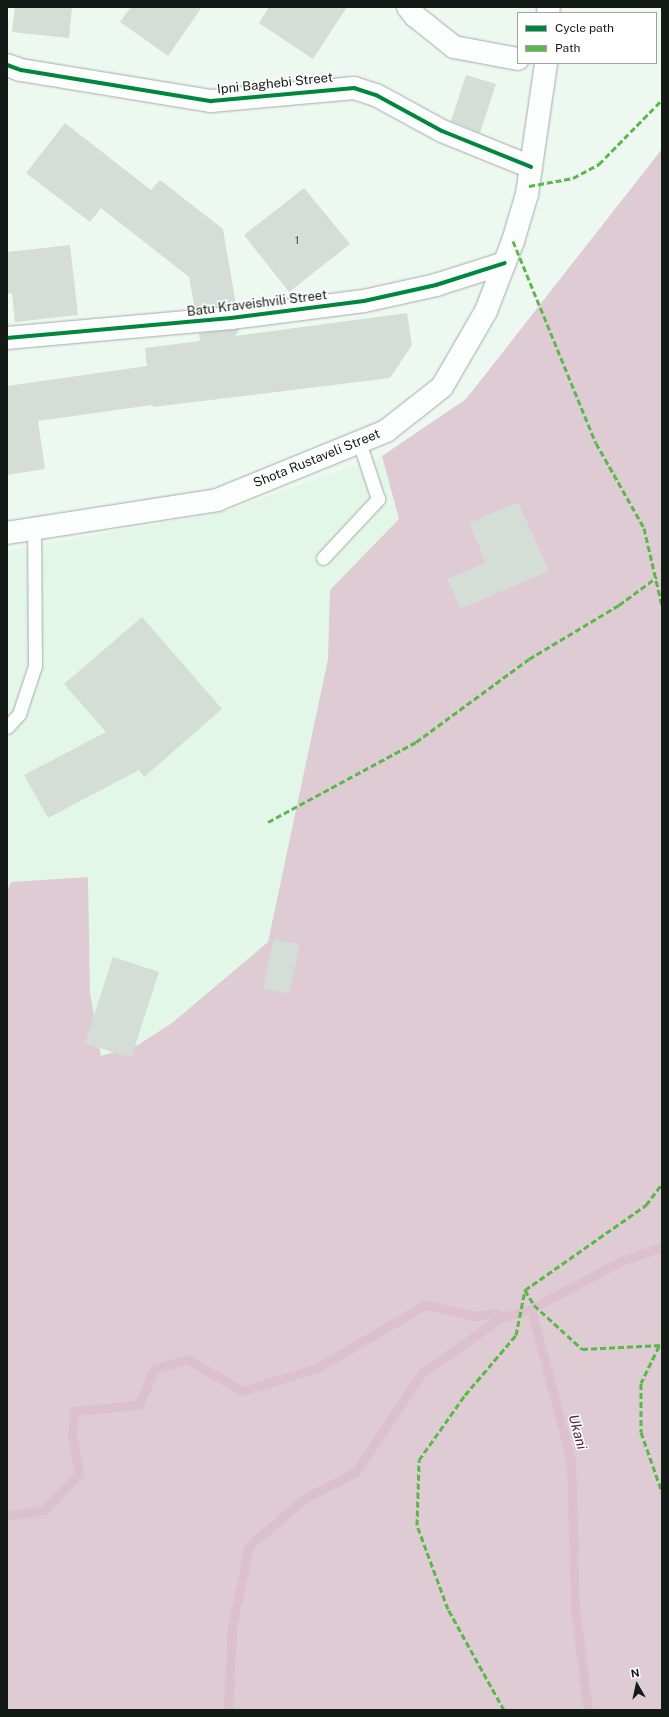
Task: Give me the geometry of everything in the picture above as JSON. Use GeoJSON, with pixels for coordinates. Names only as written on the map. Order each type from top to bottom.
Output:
{"type":"FeatureCollection","features":[{"type":"Feature","properties":{"kind":"street"},"geometry":{"type":"LineString","coordinates":[[408,7],[415,16],[454,47],[517,59]]}},
{"type":"Feature","properties":{"kind":"street","name":"Shota Rustaveli Street"},"geometry":{"type":"LineString","coordinates":[[7,533],[217,500],[386,431],[442,387],[486,311],[505,263],[527,194],[546,64]]}},
{"type":"Feature","properties":{"kind":"street","name":"Ipni Baghebi Street"},"geometry":{"type":"LineString","coordinates":[[7,65],[21,70],[211,101],[354,88],[376,94],[442,131],[531,167]]}},
{"type":"Feature","properties":{"kind":"street","name":"Batu Kraveishvili Street"},"geometry":{"type":"LineString","coordinates":[[7,338],[231,318],[364,301],[436,285],[505,263]]}},
{"type":"Feature","properties":{"kind":"lane"},"geometry":{"type":"LineString","coordinates":[[323,558],[378,500],[358,442]]}},
{"type":"Feature","properties":{"kind":"lane"},"geometry":{"type":"LineString","coordinates":[[7,727],[19,714],[35,666],[34,529]]}},
{"type":"Feature","properties":{"kind":"shaded area"},"geometry":{"type":"Polygon","coordinates":[[[662,149],[662,1710],[7,1710],[7,891],[11,882],[88,877],[90,993],[101,1056],[138,1045],[172,1023],[268,942],[328,659],[330,590],[399,519],[382,456],[466,399],[662,149]]]}},
{"type":"Feature","properties":{"kind":"shaded area"},"geometry":{"type":"Polygon","coordinates":[[[382,456],[399,519],[330,590],[328,659],[268,942],[172,1023],[138,1045],[101,1056],[90,993],[88,877],[12,882],[7,891],[7,551],[223,512],[382,456]]]}},
{"type":"Feature","properties":{"kind":"building"},"geometry":{"type":"Polygon","coordinates":[[[15,7],[72,7],[69,38],[12,32],[15,7]]]}},
{"type":"Feature","properties":{"kind":"building"},"geometry":{"type":"Polygon","coordinates":[[[131,7],[202,7],[168,56],[120,22],[131,7]]]}},
{"type":"Feature","properties":{"kind":"building"},"geometry":{"type":"Polygon","coordinates":[[[269,7],[347,7],[313,59],[259,23],[269,7]]]}},
{"type":"Feature","properties":{"kind":"building"},"geometry":{"type":"Polygon","coordinates":[[[466,75],[496,84],[480,133],[451,121],[466,75]]]}},
{"type":"Feature","properties":{"kind":"building"},"geometry":{"type":"Polygon","coordinates":[[[65,123],[151,190],[160,180],[223,229],[236,305],[195,309],[189,277],[101,208],[90,222],[26,173],[65,123]]]}},
{"type":"Feature","properties":{"kind":"building"},"geometry":{"type":"Polygon","coordinates":[[[304,188],[350,244],[289,292],[244,235],[304,188]]]}},
{"type":"Feature","properties":{"kind":"building"},"geometry":{"type":"Polygon","coordinates":[[[70,245],[78,315],[15,322],[12,293],[7,294],[7,252],[70,245]]]}},
{"type":"Feature","properties":{"kind":"building"},"geometry":{"type":"Polygon","coordinates":[[[407,313],[412,345],[390,378],[153,407],[152,405],[38,421],[45,469],[7,475],[7,386],[147,366],[145,348],[200,341],[199,333],[240,329],[235,336],[407,313]]]}},
{"type":"Feature","properties":{"kind":"building"},"geometry":{"type":"Polygon","coordinates":[[[518,502],[549,571],[461,609],[447,579],[486,563],[469,523],[518,502]]]}},
{"type":"Feature","properties":{"kind":"building"},"geometry":{"type":"Polygon","coordinates":[[[142,617],[222,709],[144,777],[139,770],[48,818],[24,775],[106,732],[64,684],[142,617]]]}},
{"type":"Feature","properties":{"kind":"building"},"geometry":{"type":"Polygon","coordinates":[[[274,939],[300,944],[289,994],[263,988],[274,939]]]}},
{"type":"Feature","properties":{"kind":"building"},"geometry":{"type":"Polygon","coordinates":[[[113,957],[159,972],[131,1058],[85,1043],[113,957]]]}},
{"type":"Feature","properties":{"kind":"waterway","name":"Ukani"},"geometry":{"type":"LineString","coordinates":[[588,1710],[575,1609],[571,1461],[531,1309],[621,1261],[662,1247]]}},
{"type":"Feature","properties":{"kind":"waterway"},"geometry":{"type":"LineString","coordinates":[[7,1516],[44,1510],[79,1474],[72,1436],[74,1411],[139,1405],[154,1369],[187,1359],[242,1391],[317,1368],[425,1305],[476,1316],[495,1313],[502,1317],[531,1309]]}},
{"type":"Feature","properties":{"kind":"waterway"},"geometry":{"type":"LineString","coordinates":[[228,1710],[232,1627],[249,1546],[305,1498],[356,1472],[422,1373],[502,1317]]}},
{"type":"Feature","properties":{"kind":"marked path"},"geometry":{"type":"LineString","coordinates":[[529,186],[573,178],[599,164],[662,100]]}},
{"type":"Feature","properties":{"kind":"marked path"},"geometry":{"type":"LineString","coordinates":[[513,241],[596,443],[644,528],[662,606]]}},
{"type":"Feature","properties":{"kind":"marked path"},"geometry":{"type":"LineString","coordinates":[[268,822],[416,742],[529,659],[619,605],[657,577]]}},
{"type":"Feature","properties":{"kind":"marked path"},"geometry":{"type":"LineString","coordinates":[[504,1710],[448,1609],[417,1525],[419,1460],[465,1395],[516,1335],[525,1290],[646,1205],[662,1184]]}},
{"type":"Feature","properties":{"kind":"marked path"},"geometry":{"type":"LineString","coordinates":[[525,1290],[534,1305],[582,1349],[662,1345]]}},
{"type":"Feature","properties":{"kind":"marked path"},"geometry":{"type":"LineString","coordinates":[[659,1346],[641,1383],[641,1432],[662,1492]]}},
{"type":"Feature","properties":{"kind":"cycle path"},"geometry":{"type":"LineString","coordinates":[[7,65],[21,70],[211,101],[354,88],[376,95],[442,131],[531,167]]}},
{"type":"Feature","properties":{"kind":"cycle path"},"geometry":{"type":"LineString","coordinates":[[7,338],[231,318],[364,301],[436,285],[505,263]]}}]}
